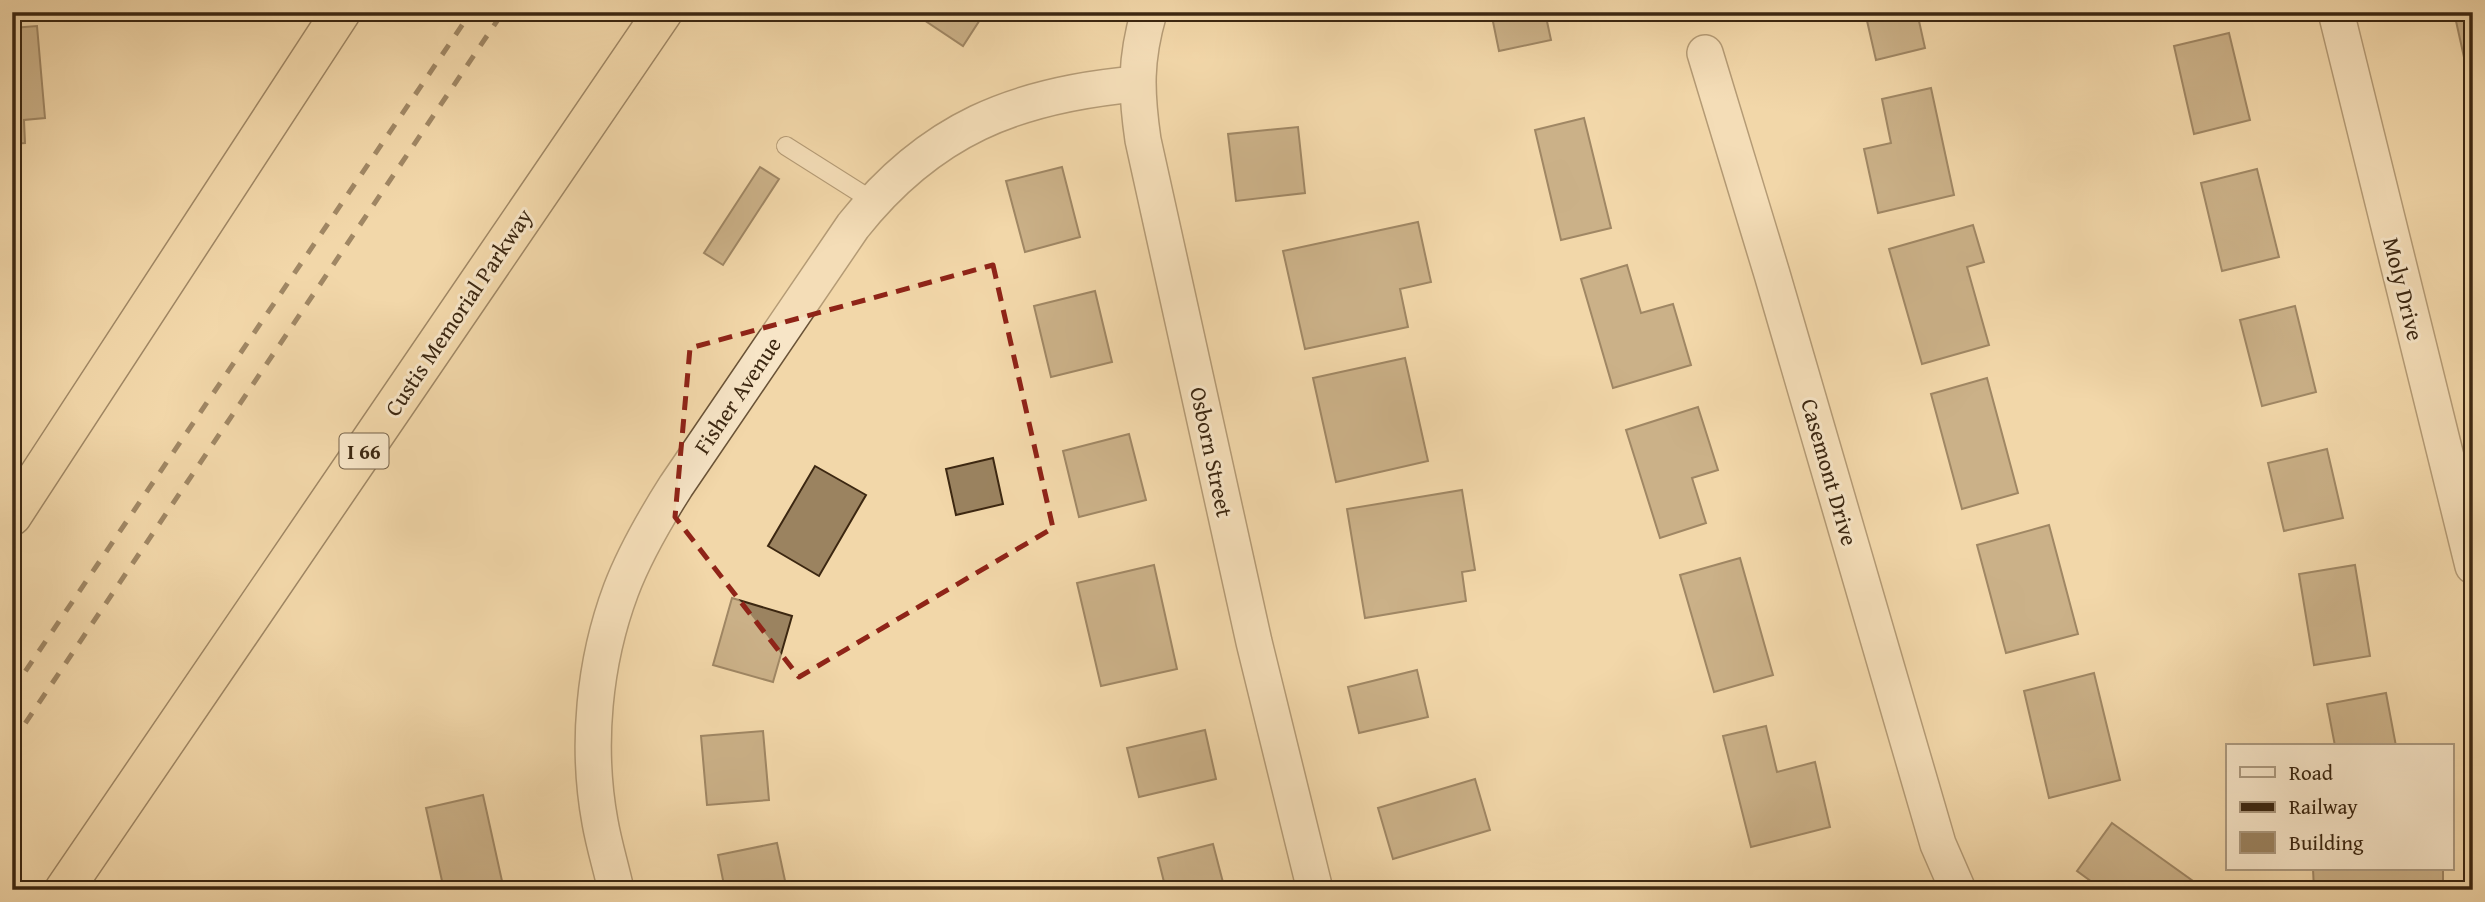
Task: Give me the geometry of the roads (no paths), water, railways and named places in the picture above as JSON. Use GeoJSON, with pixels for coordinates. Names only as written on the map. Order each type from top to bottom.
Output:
{"type":"FeatureCollection","features":[{"type":"Feature","properties":{"kind":"highway"},"geometry":{"type":"LineString","coordinates":[[12,516],[341,12]]}},
{"type":"Feature","properties":{"kind":"highway","name":"Custis Memorial Parkway"},"geometry":{"type":"LineString","coordinates":[[64,890],[663,12]]}},
{"type":"Feature","properties":{"kind":"street","name":"Osborn Street"},"geometry":{"type":"LineString","coordinates":[[1149,12],[1136,84],[1143,140],[1245,601],[1314,890]]}},
{"type":"Feature","properties":{"kind":"street","name":"Moly Drive"},"geometry":{"type":"LineString","coordinates":[[2336,12],[2473,566]]}},
{"type":"Feature","properties":{"kind":"street","name":"Casemont Drive"},"geometry":{"type":"LineString","coordinates":[[1705,53],[1938,844],[1958,890]]}},
{"type":"Feature","properties":{"kind":"street","name":"Fisher Avenue"},"geometry":{"type":"LineString","coordinates":[[616,890],[600,822],[593,757],[594,718],[601,667],[621,588],[650,528],[676,486],[832,256],[873,201],[913,162],[951,136],[987,117],[1073,92],[1136,84]]}},
{"type":"Feature","properties":{"kind":"lane"},"geometry":{"type":"LineString","coordinates":[[786,146],[873,201]]}},
{"type":"Feature","properties":{"kind":"railway"},"geometry":{"type":"LineString","coordinates":[[12,691],[471,12]]}},
{"type":"Feature","properties":{"kind":"railway"},"geometry":{"type":"LineString","coordinates":[[12,743],[503,12]]}}]}
